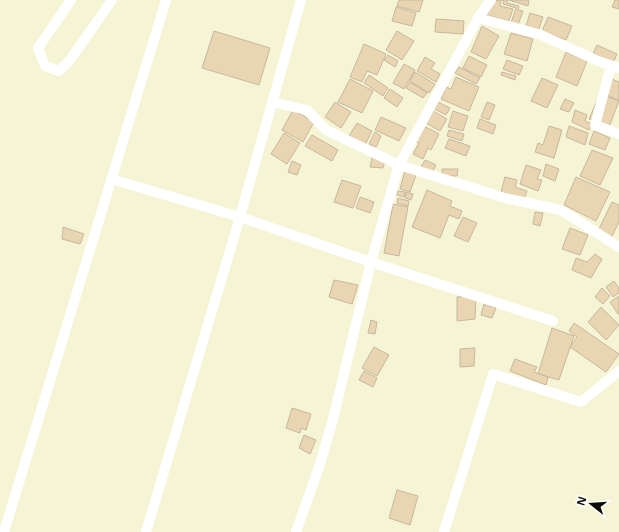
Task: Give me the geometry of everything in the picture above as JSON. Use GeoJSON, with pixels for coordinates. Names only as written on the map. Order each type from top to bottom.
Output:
{"type":"FeatureCollection","features":[{"type":"Feature","properties":{"kind":"street"},"geometry":{"type":"LineString","coordinates":[[71,0],[38,48],[45,66],[59,71],[70,60],[112,0]]}},
{"type":"Feature","properties":{"kind":"street"},"geometry":{"type":"LineString","coordinates":[[4,532],[166,0]]}},
{"type":"Feature","properties":{"kind":"street"},"geometry":{"type":"LineString","coordinates":[[146,532],[240,217],[301,0]]}},
{"type":"Feature","properties":{"kind":"street"},"geometry":{"type":"LineString","coordinates":[[296,532],[320,464],[332,423],[370,262],[399,165],[478,18],[491,0]]}},
{"type":"Feature","properties":{"kind":"street"},"geometry":{"type":"LineString","coordinates":[[478,18],[539,34],[615,67],[595,125],[619,134]]}},
{"type":"Feature","properties":{"kind":"street"},"geometry":{"type":"LineString","coordinates":[[272,102],[307,110],[326,130],[399,165],[505,198],[561,210],[619,247]]}},
{"type":"Feature","properties":{"kind":"street"},"geometry":{"type":"LineString","coordinates":[[111,179],[240,217],[370,262],[553,321]]}},
{"type":"Feature","properties":{"kind":"street"},"geometry":{"type":"LineString","coordinates":[[444,532],[493,374],[582,402],[619,371]]}},
{"type":"Feature","properties":{"kind":"building"},"geometry":{"type":"Polygon","coordinates":[[[399,0],[423,0],[419,12],[397,6],[399,0]]]}},
{"type":"Feature","properties":{"kind":"building"},"geometry":{"type":"Polygon","coordinates":[[[494,0],[501,1],[500,6],[513,9],[509,21],[486,15],[494,0]]]}},
{"type":"Feature","properties":{"kind":"building"},"geometry":{"type":"Polygon","coordinates":[[[501,0],[508,0],[507,3],[519,6],[518,10],[523,11],[518,25],[511,23],[516,8],[503,4],[504,1],[501,0]]]}},
{"type":"Feature","properties":{"kind":"building"},"geometry":{"type":"Polygon","coordinates":[[[509,0],[529,0],[528,6],[509,0]]]}},
{"type":"Feature","properties":{"kind":"building"},"geometry":{"type":"Polygon","coordinates":[[[615,0],[619,0],[619,9],[612,7],[615,0]]]}},
{"type":"Feature","properties":{"kind":"building"},"geometry":{"type":"Polygon","coordinates":[[[396,7],[416,13],[412,26],[392,21],[396,7]]]}},
{"type":"Feature","properties":{"kind":"building"},"geometry":{"type":"Polygon","coordinates":[[[530,13],[543,17],[539,29],[526,26],[530,13]]]}},
{"type":"Feature","properties":{"kind":"building"},"geometry":{"type":"Polygon","coordinates":[[[548,17],[572,26],[566,40],[542,31],[548,17]]]}},
{"type":"Feature","properties":{"kind":"building"},"geometry":{"type":"Polygon","coordinates":[[[436,19],[464,21],[463,34],[435,32],[436,19]]]}},
{"type":"Feature","properties":{"kind":"building"},"geometry":{"type":"Polygon","coordinates":[[[482,26],[499,36],[486,59],[471,52],[482,26]]]}},
{"type":"Feature","properties":{"kind":"building"},"geometry":{"type":"Polygon","coordinates":[[[214,31],[270,48],[259,85],[202,68],[214,31]]]}},
{"type":"Feature","properties":{"kind":"building"},"geometry":{"type":"Polygon","coordinates":[[[397,31],[414,41],[402,60],[386,50],[397,31]]]}},
{"type":"Feature","properties":{"kind":"building"},"geometry":{"type":"Polygon","coordinates":[[[511,33],[533,39],[527,61],[504,54],[511,33]]]}},
{"type":"Feature","properties":{"kind":"building"},"geometry":{"type":"Polygon","coordinates":[[[364,44],[386,54],[377,75],[367,71],[362,82],[350,77],[364,44]]]}},
{"type":"Feature","properties":{"kind":"building"},"geometry":{"type":"Polygon","coordinates":[[[597,45],[617,54],[613,63],[593,54],[597,45]]]}},
{"type":"Feature","properties":{"kind":"building"},"geometry":{"type":"Polygon","coordinates":[[[566,52],[587,61],[577,86],[556,77],[566,52]]]}},
{"type":"Feature","properties":{"kind":"building"},"geometry":{"type":"Polygon","coordinates":[[[388,55],[398,61],[395,67],[384,60],[388,55]]]}},
{"type":"Feature","properties":{"kind":"building"},"geometry":{"type":"Polygon","coordinates":[[[469,56],[487,65],[481,77],[463,68],[469,56]]]}},
{"type":"Feature","properties":{"kind":"building"},"geometry":{"type":"Polygon","coordinates":[[[425,57],[435,63],[431,69],[440,74],[436,82],[417,71],[425,57]]]}},
{"type":"Feature","properties":{"kind":"building"},"geometry":{"type":"Polygon","coordinates":[[[507,60],[523,66],[519,75],[503,69],[507,60]]]}},
{"type":"Feature","properties":{"kind":"building"},"geometry":{"type":"Polygon","coordinates":[[[404,64],[415,70],[404,89],[393,83],[404,64]]]}},
{"type":"Feature","properties":{"kind":"building"},"geometry":{"type":"Polygon","coordinates":[[[459,67],[480,78],[476,84],[455,73],[459,67]]]}},
{"type":"Feature","properties":{"kind":"building"},"geometry":{"type":"Polygon","coordinates":[[[415,72],[435,84],[429,93],[410,81],[415,72]]]}},
{"type":"Feature","properties":{"kind":"building"},"geometry":{"type":"Polygon","coordinates":[[[502,72],[516,76],[515,80],[501,75],[502,72]]]}},
{"type":"Feature","properties":{"kind":"building"},"geometry":{"type":"Polygon","coordinates":[[[369,75],[388,88],[383,96],[364,83],[369,75]]]}},
{"type":"Feature","properties":{"kind":"building"},"geometry":{"type":"Polygon","coordinates":[[[456,77],[479,87],[469,111],[441,99],[446,87],[451,89],[456,77]]]}},
{"type":"Feature","properties":{"kind":"building"},"geometry":{"type":"Polygon","coordinates":[[[607,77],[619,82],[619,101],[601,92],[607,77]]]}},
{"type":"Feature","properties":{"kind":"building"},"geometry":{"type":"Polygon","coordinates":[[[542,78],[558,85],[547,108],[531,101],[542,78]]]}},
{"type":"Feature","properties":{"kind":"building"},"geometry":{"type":"Polygon","coordinates":[[[350,79],[373,91],[362,113],[338,102],[350,79]]]}},
{"type":"Feature","properties":{"kind":"building"},"geometry":{"type":"Polygon","coordinates":[[[410,82],[427,93],[423,98],[406,88],[410,82]]]}},
{"type":"Feature","properties":{"kind":"building"},"geometry":{"type":"Polygon","coordinates":[[[390,89],[403,98],[397,107],[384,98],[390,89]]]}},
{"type":"Feature","properties":{"kind":"building"},"geometry":{"type":"Polygon","coordinates":[[[600,94],[619,101],[609,127],[589,119],[600,94]]]}},
{"type":"Feature","properties":{"kind":"building"},"geometry":{"type":"Polygon","coordinates":[[[565,99],[574,103],[569,112],[560,109],[565,99]]]}},
{"type":"Feature","properties":{"kind":"building"},"geometry":{"type":"Polygon","coordinates":[[[436,101],[450,108],[446,115],[433,108],[436,101]]]}},
{"type":"Feature","properties":{"kind":"building"},"geometry":{"type":"Polygon","coordinates":[[[335,102],[351,112],[341,128],[325,117],[335,102]]]}},
{"type":"Feature","properties":{"kind":"building"},"geometry":{"type":"Polygon","coordinates":[[[487,102],[495,105],[489,120],[481,117],[487,102]]]}},
{"type":"Feature","properties":{"kind":"building"},"geometry":{"type":"Polygon","coordinates":[[[293,110],[314,122],[303,142],[282,130],[293,110]]]}},
{"type":"Feature","properties":{"kind":"building"},"geometry":{"type":"Polygon","coordinates":[[[575,110],[587,115],[585,121],[592,124],[589,130],[572,122],[575,110]]]}},
{"type":"Feature","properties":{"kind":"building"},"geometry":{"type":"Polygon","coordinates":[[[433,111],[447,119],[440,131],[426,123],[433,111]]]}},
{"type":"Feature","properties":{"kind":"building"},"geometry":{"type":"Polygon","coordinates":[[[453,111],[468,116],[463,131],[448,127],[453,111]]]}},
{"type":"Feature","properties":{"kind":"building"},"geometry":{"type":"Polygon","coordinates":[[[381,117],[406,128],[399,141],[375,130],[381,117]]]}},
{"type":"Feature","properties":{"kind":"building"},"geometry":{"type":"Polygon","coordinates":[[[480,119],[496,125],[493,134],[477,128],[480,119]]]}},
{"type":"Feature","properties":{"kind":"building"},"geometry":{"type":"Polygon","coordinates":[[[357,123],[372,131],[365,145],[349,136],[357,123]]]}},
{"type":"Feature","properties":{"kind":"building"},"geometry":{"type":"Polygon","coordinates":[[[424,126],[439,134],[431,150],[428,148],[423,159],[413,154],[419,143],[416,142],[424,126]]]}},
{"type":"Feature","properties":{"kind":"building"},"geometry":{"type":"Polygon","coordinates":[[[549,126],[562,130],[554,158],[535,152],[538,143],[543,145],[549,126]]]}},
{"type":"Feature","properties":{"kind":"building"},"geometry":{"type":"Polygon","coordinates":[[[569,126],[588,133],[585,145],[566,137],[569,126]]]}},
{"type":"Feature","properties":{"kind":"building"},"geometry":{"type":"Polygon","coordinates":[[[449,130],[464,134],[462,141],[447,136],[449,130]]]}},
{"type":"Feature","properties":{"kind":"building"},"geometry":{"type":"Polygon","coordinates":[[[594,131],[610,138],[605,150],[589,144],[594,131]]]}},
{"type":"Feature","properties":{"kind":"building"},"geometry":{"type":"Polygon","coordinates":[[[375,132],[381,136],[376,147],[369,144],[375,132]]]}},
{"type":"Feature","properties":{"kind":"building"},"geometry":{"type":"Polygon","coordinates":[[[284,133],[300,143],[287,164],[271,154],[284,133]]]}},
{"type":"Feature","properties":{"kind":"building"},"geometry":{"type":"Polygon","coordinates":[[[312,135],[338,150],[332,161],[305,146],[312,135]]]}},
{"type":"Feature","properties":{"kind":"building"},"geometry":{"type":"Polygon","coordinates":[[[449,139],[470,146],[466,156],[445,148],[449,139]]]}},
{"type":"Feature","properties":{"kind":"building"},"geometry":{"type":"Polygon","coordinates":[[[592,150],[613,158],[600,185],[580,176],[592,150]]]}},
{"type":"Feature","properties":{"kind":"building"},"geometry":{"type":"Polygon","coordinates":[[[373,153],[386,157],[383,168],[370,167],[373,153]]]}},
{"type":"Feature","properties":{"kind":"building"},"geometry":{"type":"Polygon","coordinates":[[[425,160],[436,165],[432,173],[421,167],[425,160]]]}},
{"type":"Feature","properties":{"kind":"building"},"geometry":{"type":"Polygon","coordinates":[[[292,161],[301,165],[297,175],[288,172],[292,161]]]}},
{"type":"Feature","properties":{"kind":"building"},"geometry":{"type":"Polygon","coordinates":[[[546,164],[559,169],[555,181],[543,176],[546,164]]]}},
{"type":"Feature","properties":{"kind":"building"},"geometry":{"type":"Polygon","coordinates":[[[526,165],[541,170],[537,179],[542,180],[538,191],[520,184],[526,165]]]}},
{"type":"Feature","properties":{"kind":"building"},"geometry":{"type":"Polygon","coordinates":[[[442,169],[458,169],[457,176],[442,176],[442,169]]]}},
{"type":"Feature","properties":{"kind":"building"},"geometry":{"type":"Polygon","coordinates":[[[405,171],[416,175],[410,192],[400,189],[405,171]]]}},
{"type":"Feature","properties":{"kind":"building"},"geometry":{"type":"Polygon","coordinates":[[[505,177],[517,180],[515,187],[527,191],[524,199],[501,192],[505,177]]]}},
{"type":"Feature","properties":{"kind":"building"},"geometry":{"type":"Polygon","coordinates":[[[576,177],[610,192],[596,221],[564,205],[576,177]]]}},
{"type":"Feature","properties":{"kind":"building"},"geometry":{"type":"Polygon","coordinates":[[[342,180],[361,186],[353,208],[334,202],[342,180]]]}},
{"type":"Feature","properties":{"kind":"building"},"geometry":{"type":"Polygon","coordinates":[[[427,190],[452,201],[450,206],[462,211],[459,219],[449,215],[440,238],[412,227],[427,190]]]}},
{"type":"Feature","properties":{"kind":"building"},"geometry":{"type":"Polygon","coordinates":[[[398,191],[405,192],[404,197],[397,195],[398,191]]]}},
{"type":"Feature","properties":{"kind":"building"},"geometry":{"type":"Polygon","coordinates":[[[406,192],[413,194],[411,200],[405,198],[406,192]]]}},
{"type":"Feature","properties":{"kind":"building"},"geometry":{"type":"Polygon","coordinates":[[[360,197],[374,202],[370,213],[356,208],[360,197]]]}},
{"type":"Feature","properties":{"kind":"building"},"geometry":{"type":"Polygon","coordinates":[[[398,198],[409,201],[408,206],[397,203],[398,198]]]}},
{"type":"Feature","properties":{"kind":"building"},"geometry":{"type":"Polygon","coordinates":[[[612,202],[619,205],[619,222],[611,238],[598,231],[612,202]]]}},
{"type":"Feature","properties":{"kind":"building"},"geometry":{"type":"Polygon","coordinates":[[[393,204],[408,207],[399,256],[384,253],[393,204]]]}},
{"type":"Feature","properties":{"kind":"building"},"geometry":{"type":"Polygon","coordinates":[[[535,212],[543,213],[540,226],[533,224],[535,212]]]}},
{"type":"Feature","properties":{"kind":"building"},"geometry":{"type":"Polygon","coordinates":[[[463,217],[477,223],[468,242],[454,236],[463,217]]]}},
{"type":"Feature","properties":{"kind":"building"},"geometry":{"type":"Polygon","coordinates":[[[63,227],[84,234],[80,244],[62,239],[63,227]]]}},
{"type":"Feature","properties":{"kind":"building"},"geometry":{"type":"Polygon","coordinates":[[[570,228],[588,235],[580,255],[562,249],[570,228]]]}},
{"type":"Feature","properties":{"kind":"building"},"geometry":{"type":"Polygon","coordinates":[[[595,254],[602,259],[591,278],[572,270],[576,258],[587,262],[595,254]]]}},
{"type":"Feature","properties":{"kind":"building"},"geometry":{"type":"Polygon","coordinates":[[[334,280],[358,285],[352,304],[329,297],[334,280]]]}},
{"type":"Feature","properties":{"kind":"building"},"geometry":{"type":"Polygon","coordinates":[[[614,281],[619,288],[619,293],[613,297],[606,287],[614,281]]]}},
{"type":"Feature","properties":{"kind":"building"},"geometry":{"type":"Polygon","coordinates":[[[602,288],[610,296],[603,304],[595,297],[602,288]]]}},
{"type":"Feature","properties":{"kind":"building"},"geometry":{"type":"Polygon","coordinates":[[[476,295],[475,319],[457,321],[457,297],[476,295]]]}},
{"type":"Feature","properties":{"kind":"building"},"geometry":{"type":"Polygon","coordinates":[[[619,296],[619,314],[618,314],[610,302],[619,296]]]}},
{"type":"Feature","properties":{"kind":"building"},"geometry":{"type":"Polygon","coordinates":[[[484,304],[496,308],[492,318],[481,315],[484,304]]]}},
{"type":"Feature","properties":{"kind":"building"},"geometry":{"type":"Polygon","coordinates":[[[601,307],[619,325],[606,340],[588,322],[601,307]]]}},
{"type":"Feature","properties":{"kind":"building"},"geometry":{"type":"Polygon","coordinates":[[[371,320],[377,322],[375,334],[368,333],[371,320]]]}},
{"type":"Feature","properties":{"kind":"building"},"geometry":{"type":"Polygon","coordinates":[[[574,323],[619,354],[606,372],[570,347],[577,337],[569,331],[574,323]]]}},
{"type":"Feature","properties":{"kind":"building"},"geometry":{"type":"Polygon","coordinates":[[[552,328],[574,336],[559,380],[538,374],[552,328]]]}},
{"type":"Feature","properties":{"kind":"building"},"geometry":{"type":"Polygon","coordinates":[[[374,347],[389,355],[377,376],[362,368],[374,347]]]}},
{"type":"Feature","properties":{"kind":"building"},"geometry":{"type":"Polygon","coordinates":[[[475,348],[474,366],[460,367],[460,349],[475,348]]]}},
{"type":"Feature","properties":{"kind":"building"},"geometry":{"type":"Polygon","coordinates":[[[515,359],[537,367],[534,372],[548,377],[546,385],[510,371],[515,359]]]}},
{"type":"Feature","properties":{"kind":"building"},"geometry":{"type":"Polygon","coordinates":[[[364,371],[377,378],[373,387],[359,380],[364,371]]]}},
{"type":"Feature","properties":{"kind":"building"},"geometry":{"type":"Polygon","coordinates":[[[292,408],[311,414],[306,430],[301,428],[300,433],[286,428],[292,408]]]}},
{"type":"Feature","properties":{"kind":"building"},"geometry":{"type":"Polygon","coordinates":[[[304,435],[316,440],[310,454],[299,448],[304,435]]]}},
{"type":"Feature","properties":{"kind":"building"},"geometry":{"type":"Polygon","coordinates":[[[397,490],[418,496],[410,525],[389,518],[397,490]]]}}]}
